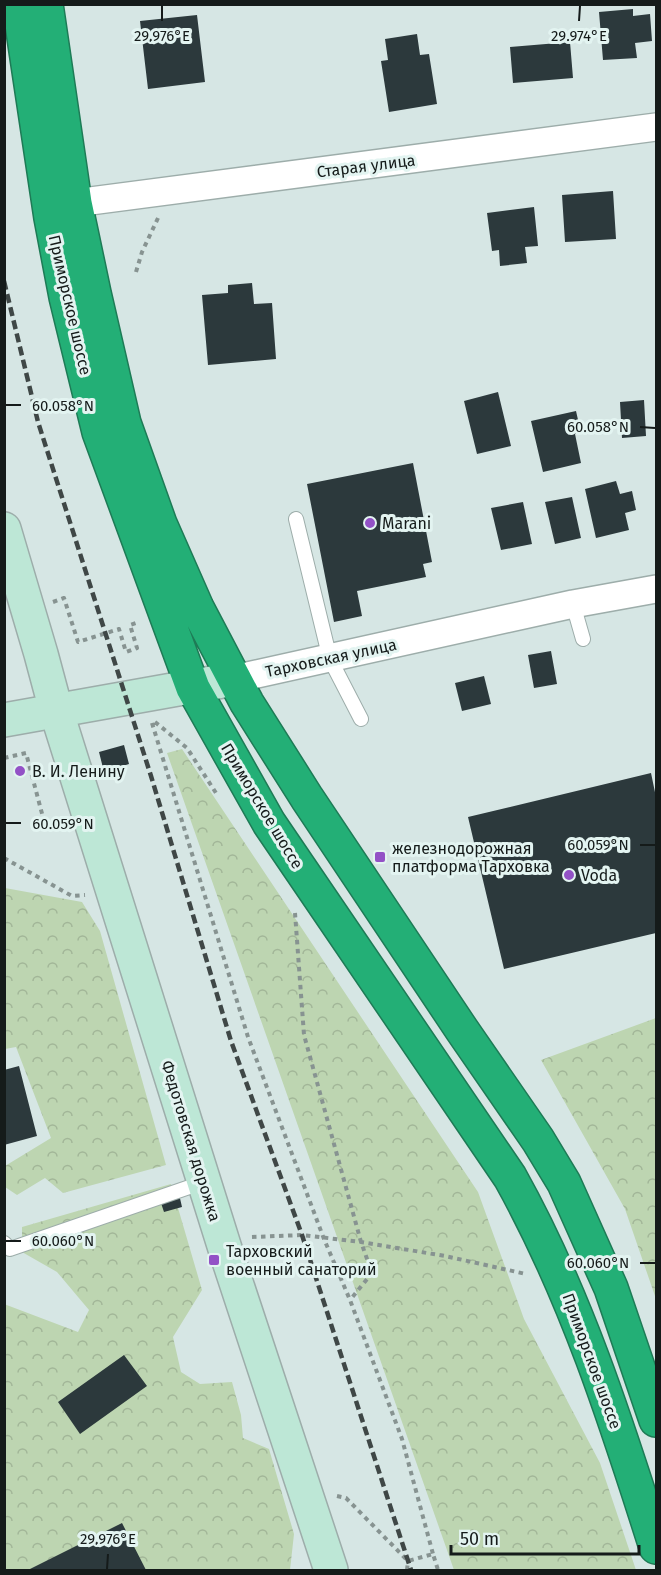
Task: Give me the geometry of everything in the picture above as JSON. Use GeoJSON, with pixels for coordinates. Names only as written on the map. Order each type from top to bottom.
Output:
{"type":"FeatureCollection","features":[{"type":"Feature","properties":{"kind":"highway","name":"Приморское шоссе"},"geometry":{"type":"LineString","coordinates":[[19,4],[53,229],[66,297],[99,432],[193,688],[269,823],[498,1159],[529,1211],[564,1283],[625,1448],[657,1547]]}},
{"type":"Feature","properties":{"kind":"highway","name":"Приморское шоссе"},"geometry":{"type":"LineString","coordinates":[[46,4],[75,203],[94,293],[124,423],[160,524],[197,608],[234,680],[307,798],[538,1140],[564,1183],[610,1288],[657,1420]]}},
{"type":"Feature","properties":{"kind":"street","name":"Старая улица"},"geometry":{"type":"LineString","coordinates":[[75,203],[657,128]]}},
{"type":"Feature","properties":{"kind":"street","name":"Федотовская дорожка"},"geometry":{"type":"LineString","coordinates":[[4,529],[42,654],[56,710],[204,1182],[331,1570]]}},
{"type":"Feature","properties":{"kind":"street","name":"Тарховская улица"},"geometry":{"type":"LineString","coordinates":[[4,720],[234,680],[573,604],[657,589]]}},
{"type":"Feature","properties":{"kind":"lane"},"geometry":{"type":"LineString","coordinates":[[296,519],[330,659],[361,719]]}},
{"type":"Feature","properties":{"kind":"lane"},"geometry":{"type":"LineString","coordinates":[[573,604],[583,639]]}},
{"type":"Feature","properties":{"kind":"lane"},"geometry":{"type":"LineString","coordinates":[[4,1242],[10,1249],[204,1182]]}},
{"type":"Feature","properties":{"kind":"path"},"geometry":{"type":"LineString","coordinates":[[136,272],[153,224],[177,190]]}},
{"type":"Feature","properties":{"kind":"path"},"geometry":{"type":"LineString","coordinates":[[55,613],[52,603],[64,598],[78,642],[119,629],[126,652],[137,648],[130,625],[141,621]]}},
{"type":"Feature","properties":{"kind":"path"},"geometry":{"type":"LineString","coordinates":[[220,798],[187,748],[150,718],[248,1037],[402,1439],[438,1570]]}},
{"type":"Feature","properties":{"kind":"path"},"geometry":{"type":"LineString","coordinates":[[4,758],[26,753],[45,825]]}},
{"type":"Feature","properties":{"kind":"path"},"geometry":{"type":"LineString","coordinates":[[4,858],[72,896],[95,894]]}},
{"type":"Feature","properties":{"kind":"path"},"geometry":{"type":"LineString","coordinates":[[294,907],[304,1035],[361,1242],[372,1273],[350,1300]]}},
{"type":"Feature","properties":{"kind":"path"},"geometry":{"type":"LineString","coordinates":[[222,1238],[302,1235],[445,1256],[526,1274]]}},
{"type":"Feature","properties":{"kind":"path"},"geometry":{"type":"LineString","coordinates":[[304,1487],[346,1498],[408,1561]]}},
{"type":"Feature","properties":{"kind":"path"},"geometry":{"type":"LineString","coordinates":[[408,1561],[433,1554]]}},
{"type":"Feature","properties":{"kind":"path"},"geometry":{"type":"LineString","coordinates":[[407,1570],[408,1561]]}},
{"type":"Feature","properties":{"kind":"green space"},"geometry":{"type":"Polygon","coordinates":[[[182,749],[478,1192],[524,1319],[600,1463],[636,1570],[454,1570],[167,753],[182,749]]]}},
{"type":"Feature","properties":{"kind":"green space"},"geometry":{"type":"Polygon","coordinates":[[[5,888],[82,902],[100,931],[166,1165],[63,1193],[45,1178],[17,1195],[5,1187],[5,1166],[51,1138],[16,1047],[5,1049],[5,888]]]}},
{"type":"Feature","properties":{"kind":"green space"},"geometry":{"type":"Polygon","coordinates":[[[656,1018],[656,1299],[625,1209],[541,1060],[656,1018]]]}},
{"type":"Feature","properties":{"kind":"green space"},"geometry":{"type":"Polygon","coordinates":[[[171,1184],[202,1290],[173,1337],[181,1372],[200,1384],[232,1382],[241,1415],[243,1438],[269,1449],[294,1534],[290,1570],[5,1570],[4,1304],[78,1332],[89,1310],[57,1272],[22,1252],[22,1227],[171,1184]]]}},
{"type":"Feature","properties":{"kind":"building"},"geometry":{"type":"Polygon","coordinates":[[[633,9],[633,16],[650,14],[652,41],[635,43],[637,58],[603,60],[599,12],[633,9]]]}},
{"type":"Feature","properties":{"kind":"building"},"geometry":{"type":"Polygon","coordinates":[[[197,15],[205,82],[148,89],[140,21],[197,15]]]}},
{"type":"Feature","properties":{"kind":"building"},"geometry":{"type":"Polygon","coordinates":[[[417,34],[420,55],[429,54],[437,104],[389,112],[381,61],[388,60],[385,39],[417,34]]]}},
{"type":"Feature","properties":{"kind":"building"},"geometry":{"type":"Polygon","coordinates":[[[570,42],[573,78],[513,83],[510,47],[570,42]]]}},
{"type":"Feature","properties":{"kind":"building"},"geometry":{"type":"Polygon","coordinates":[[[613,191],[616,239],[565,242],[562,195],[613,191]]]}},
{"type":"Feature","properties":{"kind":"building"},"geometry":{"type":"Polygon","coordinates":[[[534,207],[538,246],[525,247],[527,263],[500,266],[499,250],[492,251],[487,213],[534,207]]]}},
{"type":"Feature","properties":{"kind":"building"},"geometry":{"type":"Polygon","coordinates":[[[252,283],[254,304],[272,303],[276,359],[208,365],[202,295],[228,293],[228,285],[252,283]]]}},
{"type":"Feature","properties":{"kind":"building"},"geometry":{"type":"Polygon","coordinates":[[[498,392],[511,446],[477,454],[464,401],[498,392]]]}},
{"type":"Feature","properties":{"kind":"building"},"geometry":{"type":"Polygon","coordinates":[[[644,400],[646,436],[622,438],[620,402],[644,400]]]}},
{"type":"Feature","properties":{"kind":"building"},"geometry":{"type":"Polygon","coordinates":[[[576,411],[581,433],[575,434],[581,463],[543,472],[531,421],[576,411]]]}},
{"type":"Feature","properties":{"kind":"building","name":"Marani"},"geometry":{"type":"Polygon","coordinates":[[[413,463],[432,562],[423,564],[426,577],[357,591],[362,616],[334,622],[307,484],[413,463]]]}},
{"type":"Feature","properties":{"kind":"building"},"geometry":{"type":"Polygon","coordinates":[[[616,481],[620,494],[632,491],[636,510],[625,513],[629,530],[596,538],[585,489],[616,481]]]}},
{"type":"Feature","properties":{"kind":"building"},"geometry":{"type":"Polygon","coordinates":[[[572,497],[581,538],[555,544],[545,502],[572,497]]]}},
{"type":"Feature","properties":{"kind":"building"},"geometry":{"type":"Polygon","coordinates":[[[523,502],[532,544],[501,550],[491,508],[523,502]]]}},
{"type":"Feature","properties":{"kind":"building"},"geometry":{"type":"Polygon","coordinates":[[[551,651],[557,684],[534,688],[528,655],[551,651]]]}},
{"type":"Feature","properties":{"kind":"building"},"geometry":{"type":"Polygon","coordinates":[[[484,676],[491,704],[462,711],[455,683],[484,676]]]}},
{"type":"Feature","properties":{"kind":"building"},"geometry":{"type":"Polygon","coordinates":[[[124,745],[129,764],[104,772],[99,752],[124,745]]]}},
{"type":"Feature","properties":{"kind":"building","name":"Voda"},"geometry":{"type":"Polygon","coordinates":[[[651,773],[656,797],[656,933],[504,969],[468,817],[651,773]]]}},
{"type":"Feature","properties":{"kind":"building"},"geometry":{"type":"Polygon","coordinates":[[[19,1066],[37,1136],[4,1145],[4,1070],[19,1066]]]}},
{"type":"Feature","properties":{"kind":"building"},"geometry":{"type":"Polygon","coordinates":[[[179,1194],[182,1207],[164,1212],[160,1200],[179,1194]]]}},
{"type":"Feature","properties":{"kind":"building"},"geometry":{"type":"Polygon","coordinates":[[[124,1355],[147,1386],[80,1434],[58,1402],[124,1355]]]}},
{"type":"Feature","properties":{"kind":"building"},"geometry":{"type":"Polygon","coordinates":[[[122,1523],[146,1570],[28,1570],[122,1523]]]}},
{"type":"Feature","properties":{"kind":"railway"},"geometry":{"type":"LineString","coordinates":[[4,281],[38,422],[151,776],[231,1041],[302,1235],[411,1570]]}},
{"type":"Feature","properties":{"kind":"place","name":"Marani"},"geometry":{"type":"Point","coordinates":[370,523]}},
{"type":"Feature","properties":{"kind":"place","name":"В. И. Ленину"},"geometry":{"type":"Point","coordinates":[20,771]}},
{"type":"Feature","properties":{"kind":"place","name":"железнодорожная платформа Тарховка"},"geometry":{"type":"Point","coordinates":[380,857]}},
{"type":"Feature","properties":{"kind":"place","name":"Voda"},"geometry":{"type":"Point","coordinates":[569,875]}},
{"type":"Feature","properties":{"kind":"place","name":"Тарховский военный санаторий"},"geometry":{"type":"Point","coordinates":[214,1260]}}]}
